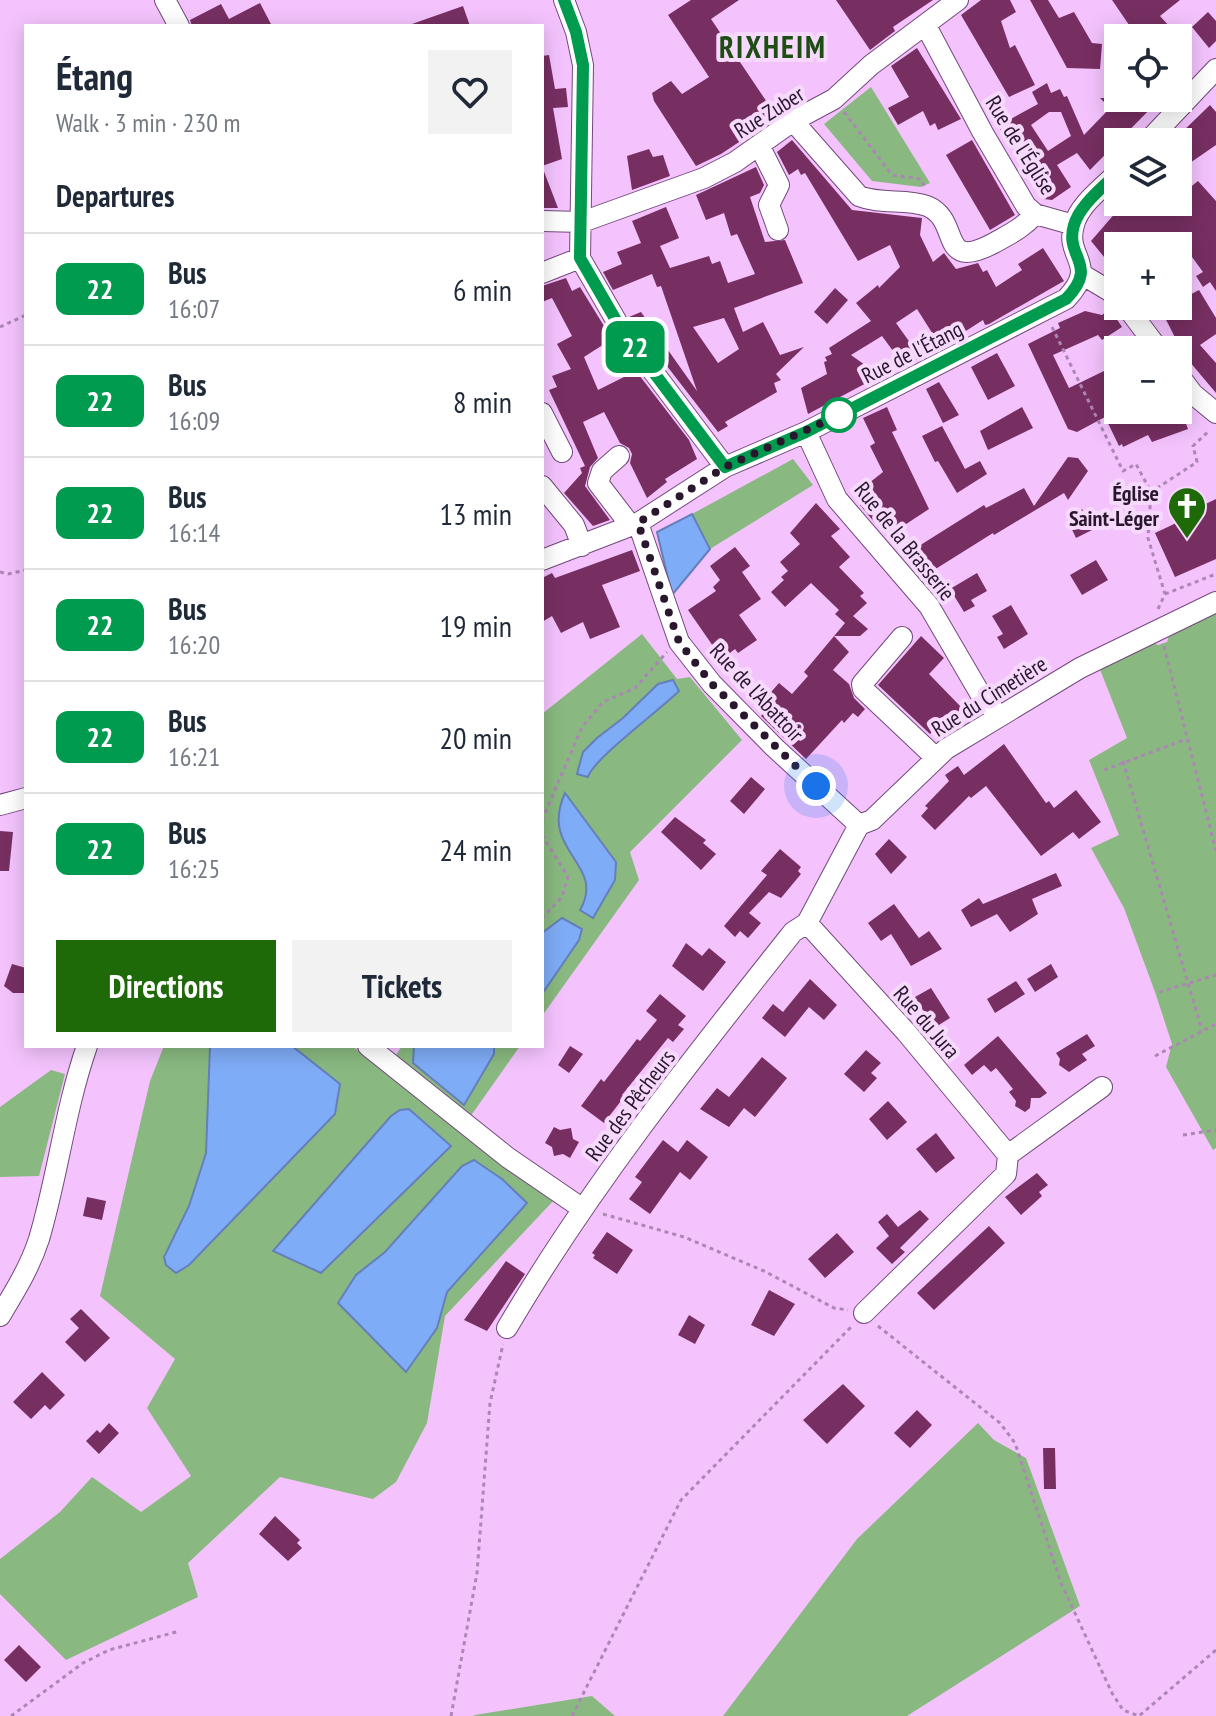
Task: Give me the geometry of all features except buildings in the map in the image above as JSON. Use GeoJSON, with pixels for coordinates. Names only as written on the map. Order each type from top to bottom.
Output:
{"type":"FeatureCollection","features":[{"type":"Feature","properties":{"kind":"street"},"geometry":{"type":"LineString","coordinates":[[165,0],[178,24]]}},
{"type":"Feature","properties":{"kind":"street","name":"Rue Zuber"},"geometry":{"type":"LineString","coordinates":[[582,222],[704,178],[735,162],[793,121],[834,99],[871,65],[958,0]]}},
{"type":"Feature","properties":{"kind":"street"},"geometry":{"type":"LineString","coordinates":[[567,7],[583,65],[580,258],[621,329],[725,467]]}},
{"type":"Feature","properties":{"kind":"street","name":"Rue de l'Église"},"geometry":{"type":"LineString","coordinates":[[926,26],[1026,206],[1035,214],[1074,225]]}},
{"type":"Feature","properties":{"kind":"street"},"geometry":{"type":"LineString","coordinates":[[1160,128],[1216,69]]}},
{"type":"Feature","properties":{"kind":"street"},"geometry":{"type":"LineString","coordinates":[[793,121],[859,196],[871,201],[926,205],[938,213],[956,248],[974,253],[1024,227],[1035,214]]}},
{"type":"Feature","properties":{"kind":"street"},"geometry":{"type":"LineString","coordinates":[[759,145],[779,185],[769,205],[778,230]]}},
{"type":"Feature","properties":{"kind":"street"},"geometry":{"type":"LineString","coordinates":[[1104,186],[1080,211],[1073,235],[1083,275],[1104,288]]}},
{"type":"Feature","properties":{"kind":"street"},"geometry":{"type":"LineString","coordinates":[[544,221],[582,222]]}},
{"type":"Feature","properties":{"kind":"street"},"geometry":{"type":"LineString","coordinates":[[544,272],[580,258]]}},
{"type":"Feature","properties":{"kind":"street","name":"Rue de l'Étang"},"geometry":{"type":"LineString","coordinates":[[544,559],[634,524],[725,467],[806,432],[1045,313],[1078,287],[1083,275]]}},
{"type":"Feature","properties":{"kind":"street"},"geometry":{"type":"LineString","coordinates":[[1192,393],[1216,413]]}},
{"type":"Feature","properties":{"kind":"street"},"geometry":{"type":"LineString","coordinates":[[544,417],[562,452]]}},
{"type":"Feature","properties":{"kind":"street","name":"Rue de la Brasserie"},"geometry":{"type":"LineString","coordinates":[[806,432],[837,499],[916,588],[942,624],[985,702],[1000,716]]}},
{"type":"Feature","properties":{"kind":"street","name":"Rue de l'Abattoir"},"geometry":{"type":"LineString","coordinates":[[619,456],[602,471],[598,483],[634,524],[679,642],[712,684],[743,716],[859,825]]}},
{"type":"Feature","properties":{"kind":"street"},"geometry":{"type":"LineString","coordinates":[[544,488],[574,525],[582,546]]}},
{"type":"Feature","properties":{"kind":"street","name":"Rue du Cimetière"},"geometry":{"type":"LineString","coordinates":[[807,923],[859,825],[872,820],[935,757],[1080,668],[1216,602]]}},
{"type":"Feature","properties":{"kind":"street"},"geometry":{"type":"LineString","coordinates":[[902,637],[862,684],[935,757]]}},
{"type":"Feature","properties":{"kind":"street"},"geometry":{"type":"LineString","coordinates":[[0,805],[24,799]]}},
{"type":"Feature","properties":{"kind":"street","name":"Rue du Jura"},"geometry":{"type":"LineString","coordinates":[[807,923],[906,1032],[1008,1155]]}},
{"type":"Feature","properties":{"kind":"street","name":"Rue des Pêcheurs"},"geometry":{"type":"LineString","coordinates":[[507,1328],[544,1264],[583,1209],[752,983],[793,932],[807,923]]}},
{"type":"Feature","properties":{"kind":"street"},"geometry":{"type":"LineString","coordinates":[[0,1316],[23,1278],[38,1239],[70,1102],[86,1048]]}},
{"type":"Feature","properties":{"kind":"street"},"geometry":{"type":"LineString","coordinates":[[371,1048],[507,1157],[583,1209]]}},
{"type":"Feature","properties":{"kind":"street"},"geometry":{"type":"LineString","coordinates":[[864,1313],[1006,1174],[1008,1155],[1102,1087]]}},
{"type":"Feature","properties":{"kind":"path"},"geometry":{"type":"LineString","coordinates":[[834,99],[892,175],[921,179],[926,205]]}},
{"type":"Feature","properties":{"kind":"path"},"geometry":{"type":"LineString","coordinates":[[1045,313],[1123,471],[1136,464],[1151,492],[1148,538],[1165,594]]}},
{"type":"Feature","properties":{"kind":"path"},"geometry":{"type":"LineString","coordinates":[[0,327],[24,316]]}},
{"type":"Feature","properties":{"kind":"path"},"geometry":{"type":"LineString","coordinates":[[1151,492],[1197,462],[1193,446],[1216,425]]}},
{"type":"Feature","properties":{"kind":"path"},"geometry":{"type":"LineString","coordinates":[[0,572],[8,574],[24,570]]}},
{"type":"Feature","properties":{"kind":"path"},"geometry":{"type":"LineString","coordinates":[[1216,574],[1165,594],[1156,612],[1157,630],[1164,645],[1216,851]]}},
{"type":"Feature","properties":{"kind":"path"},"geometry":{"type":"LineString","coordinates":[[544,815],[582,727],[603,702],[635,688],[655,662],[679,642]]}},
{"type":"Feature","properties":{"kind":"path"},"geometry":{"type":"LineString","coordinates":[[1104,770],[1188,739]]}},
{"type":"Feature","properties":{"kind":"path"},"geometry":{"type":"LineString","coordinates":[[1123,761],[1202,1031]]}},
{"type":"Feature","properties":{"kind":"path"},"geometry":{"type":"LineString","coordinates":[[544,838],[568,877],[562,897],[544,916]]}},
{"type":"Feature","properties":{"kind":"path"},"geometry":{"type":"LineString","coordinates":[[1159,992],[1216,975]]}},
{"type":"Feature","properties":{"kind":"path"},"geometry":{"type":"LineString","coordinates":[[1155,1056],[1216,1024]]}},
{"type":"Feature","properties":{"kind":"path"},"geometry":{"type":"LineString","coordinates":[[1183,1135],[1216,1130]]}},
{"type":"Feature","properties":{"kind":"path"},"geometry":{"type":"LineString","coordinates":[[605,1215],[684,1237],[764,1271],[834,1308],[864,1313],[1000,1423],[1015,1443],[1061,1583],[1112,1693],[1123,1710],[1139,1716],[1216,1650]]}},
{"type":"Feature","properties":{"kind":"path"},"geometry":{"type":"LineString","coordinates":[[572,1716],[681,1500],[864,1313]]}},
{"type":"Feature","properties":{"kind":"path"},"geometry":{"type":"LineString","coordinates":[[451,1716],[477,1573],[490,1403],[507,1328]]}},
{"type":"Feature","properties":{"kind":"path"},"geometry":{"type":"LineString","coordinates":[[11,1716],[83,1663],[109,1650],[180,1631]]}},
{"type":"Feature","properties":{"kind":"green space"},"geometry":{"type":"Polygon","coordinates":[[[871,87],[930,183],[921,187],[872,181],[824,124],[871,87]]]}},
{"type":"Feature","properties":{"kind":"green space"},"geometry":{"type":"Polygon","coordinates":[[[793,459],[813,485],[710,549],[692,514],[793,459]]]}},
{"type":"Feature","properties":{"kind":"green space"},"geometry":{"type":"Polygon","coordinates":[[[1216,612],[1216,1148],[1213,1150],[1166,1067],[1172,1044],[1155,992],[1124,908],[1091,848],[1119,835],[1089,760],[1127,738],[1099,667],[1152,642],[1158,645],[1167,642],[1170,633],[1216,612]]]}},
{"type":"Feature","properties":{"kind":"green space"},"geometry":{"type":"Polygon","coordinates":[[[642,634],[677,679],[690,677],[742,740],[630,852],[639,880],[544,1013],[544,712],[642,634]]]}},
{"type":"Feature","properties":{"kind":"green space"},"geometry":{"type":"Polygon","coordinates":[[[163,1048],[355,1048],[555,1199],[445,1316],[427,1423],[396,1482],[373,1499],[280,1477],[188,1563],[198,1597],[66,1660],[0,1594],[0,1559],[60,1512],[92,1477],[141,1512],[191,1476],[147,1408],[175,1359],[100,1296],[150,1081],[163,1048]]]}},
{"type":"Feature","properties":{"kind":"green space"},"geometry":{"type":"Polygon","coordinates":[[[401,1048],[519,1048],[470,1117],[394,1058],[401,1048]]]}},
{"type":"Feature","properties":{"kind":"green space"},"geometry":{"type":"Polygon","coordinates":[[[51,1070],[65,1074],[39,1176],[0,1177],[0,1107],[51,1070]]]}},
{"type":"Feature","properties":{"kind":"green space"},"geometry":{"type":"Polygon","coordinates":[[[978,1423],[994,1440],[1026,1458],[1080,1606],[907,1716],[723,1716],[857,1539],[978,1423]]]}},
{"type":"Feature","properties":{"kind":"green space"},"geometry":{"type":"Polygon","coordinates":[[[592,1696],[615,1716],[473,1716],[475,1715],[592,1696]]]}},
{"type":"Feature","properties":{"kind":"water"},"geometry":{"type":"Polygon","coordinates":[[[692,514],[710,549],[672,595],[657,532],[692,514]]]}},
{"type":"Feature","properties":{"kind":"water"},"geometry":{"type":"Polygon","coordinates":[[[673,680],[679,691],[614,747],[588,777],[577,774],[583,752],[597,738],[658,684],[673,680]]]}},
{"type":"Feature","properties":{"kind":"water"},"geometry":{"type":"Polygon","coordinates":[[[565,793],[616,862],[615,880],[593,918],[580,910],[586,894],[585,880],[560,830],[559,813],[565,793]]]}},
{"type":"Feature","properties":{"kind":"water"},"geometry":{"type":"Polygon","coordinates":[[[562,918],[582,929],[579,940],[544,991],[544,932],[562,918]]]}},
{"type":"Feature","properties":{"kind":"water"},"geometry":{"type":"Polygon","coordinates":[[[210,1048],[295,1048],[340,1084],[335,1114],[189,1265],[176,1273],[166,1265],[164,1257],[189,1206],[206,1153],[210,1048]]]}},
{"type":"Feature","properties":{"kind":"water"},"geometry":{"type":"Polygon","coordinates":[[[414,1048],[494,1048],[494,1054],[464,1105],[413,1063],[414,1048]]]}},
{"type":"Feature","properties":{"kind":"water"},"geometry":{"type":"Polygon","coordinates":[[[409,1109],[451,1146],[321,1273],[273,1251],[391,1116],[409,1109]]]}},
{"type":"Feature","properties":{"kind":"water"},"geometry":{"type":"Polygon","coordinates":[[[474,1160],[502,1179],[527,1203],[447,1292],[437,1328],[406,1372],[338,1303],[356,1275],[385,1252],[462,1166],[474,1160]]]}},
{"type":"Feature","properties":{"kind":"bus line","name":"22"},"geometry":{"type":"LineString","coordinates":[[564,0],[576,32],[583,65],[580,258],[621,329],[725,467],[806,432],[1045,313],[1066,299],[1078,287],[1083,275],[1074,245],[1074,225],[1080,211],[1104,186]]}},
{"type":"Feature","properties":{"kind":"place","name":"Église Saint-Léger"},"geometry":{"type":"Point","coordinates":[1187,540]}},
{"type":"Feature","properties":{"kind":"district","name":"RIXHEIM"},"geometry":{"type":"Point","coordinates":[773,48]}},
{"type":"Feature","properties":{"kind":"route"},"geometry":{"type":"LineString","coordinates":[[816,786],[712,684],[679,642],[638,523],[711,474],[839,415]]}}]}
